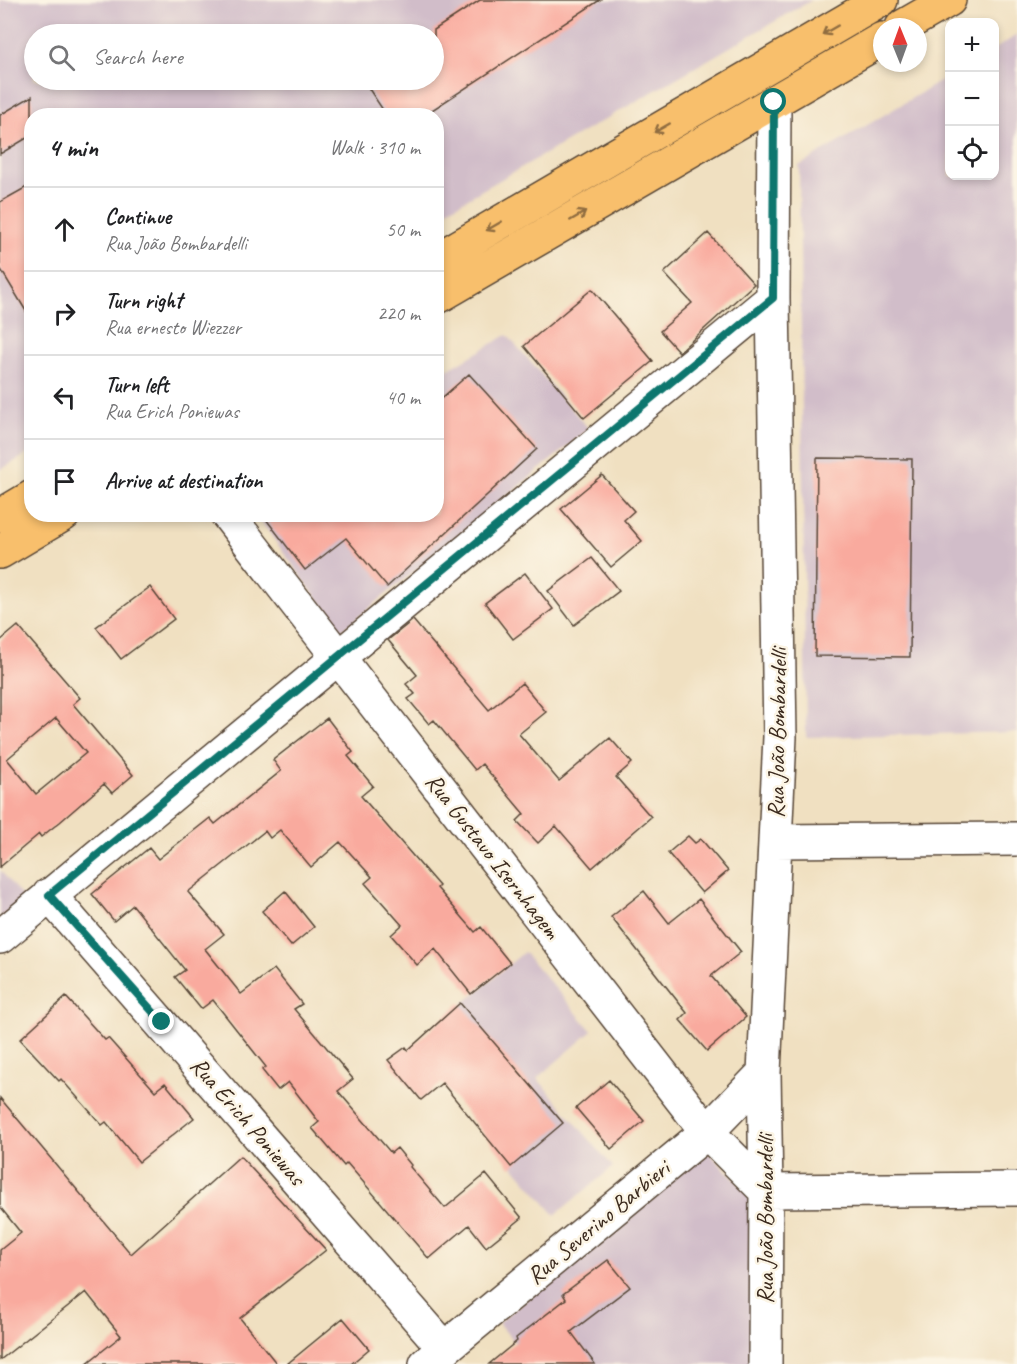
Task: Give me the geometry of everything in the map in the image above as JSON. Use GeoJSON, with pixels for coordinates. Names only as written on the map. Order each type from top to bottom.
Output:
{"type":"FeatureCollection","features":[{"type":"Feature","properties":{"kind":"main road"},"geometry":{"type":"LineString","coordinates":[[444,255],[881,0]]}},
{"type":"Feature","properties":{"kind":"main road"},"geometry":{"type":"LineString","coordinates":[[918,18],[949,0]]}},
{"type":"Feature","properties":{"kind":"main road"},"geometry":{"type":"LineString","coordinates":[[444,293],[873,44]]}},
{"type":"Feature","properties":{"kind":"main road"},"geometry":{"type":"LineString","coordinates":[[0,516],[24,502]]}},
{"type":"Feature","properties":{"kind":"main road"},"geometry":{"type":"LineString","coordinates":[[0,552],[51,522]]}},
{"type":"Feature","properties":{"kind":"street","name":"Rua João Bombardelli"},"geometry":{"type":"LineString","coordinates":[[765,1364],[764,1073],[780,737],[773,298],[774,102]]}},
{"type":"Feature","properties":{"kind":"street"},"geometry":{"type":"LineString","coordinates":[[0,937],[773,298]]}},
{"type":"Feature","properties":{"kind":"street","name":"Rua Gustavo Isernhagem"},"geometry":{"type":"LineString","coordinates":[[233,522],[707,1132],[766,1191]]}},
{"type":"Feature","properties":{"kind":"street"},"geometry":{"type":"LineString","coordinates":[[775,841],[1017,839]]}},
{"type":"Feature","properties":{"kind":"street","name":"Rua Erich Poniewas"},"geometry":{"type":"LineString","coordinates":[[49,895],[435,1356]]}},
{"type":"Feature","properties":{"kind":"street","name":"Rua Severino Barbieri"},"geometry":{"type":"LineString","coordinates":[[435,1356],[707,1132],[764,1073]]}},
{"type":"Feature","properties":{"kind":"street"},"geometry":{"type":"LineString","coordinates":[[766,1191],[1017,1189]]}},
{"type":"Feature","properties":{"kind":"shaded area"},"geometry":{"type":"Polygon","coordinates":[[[0,0],[812,0],[444,212],[444,108],[24,108],[24,456],[0,470],[0,0]]]}},
{"type":"Feature","properties":{"kind":"shaded area"},"geometry":{"type":"Polygon","coordinates":[[[1017,35],[1017,732],[806,737],[799,166],[945,78],[945,180],[999,180],[999,46],[1017,35]]]}},
{"type":"Feature","properties":{"kind":"shaded area"},"geometry":{"type":"Polygon","coordinates":[[[507,335],[589,429],[341,631],[261,522],[444,522],[444,372],[507,335]]]}},
{"type":"Feature","properties":{"kind":"shaded area"},"geometry":{"type":"Polygon","coordinates":[[[0,870],[24,899],[0,919],[0,870]]]}},
{"type":"Feature","properties":{"kind":"shaded area"},"geometry":{"type":"Polygon","coordinates":[[[524,952],[592,1031],[537,1078],[613,1167],[555,1215],[412,1047],[524,952]]]}},
{"type":"Feature","properties":{"kind":"shaded area"},"geometry":{"type":"Polygon","coordinates":[[[707,1151],[751,1196],[751,1364],[534,1364],[498,1323],[707,1151]]]}},
{"type":"Feature","properties":{"kind":"building"},"geometry":{"type":"Polygon","coordinates":[[[480,0],[600,0],[435,108],[382,108],[370,90],[444,90],[443,24],[480,0]]]}},
{"type":"Feature","properties":{"kind":"building"},"geometry":{"type":"Polygon","coordinates":[[[32,96],[32,108],[24,108],[24,140],[0,154],[0,115],[32,96]]]}},
{"type":"Feature","properties":{"kind":"building"},"geometry":{"type":"Polygon","coordinates":[[[24,188],[24,308],[0,268],[0,202],[24,188]]]}},
{"type":"Feature","properties":{"kind":"building"},"geometry":{"type":"Polygon","coordinates":[[[708,233],[754,284],[679,352],[660,331],[692,303],[664,273],[708,233]]]}},
{"type":"Feature","properties":{"kind":"building"},"geometry":{"type":"Polygon","coordinates":[[[592,289],[653,361],[584,418],[524,346],[592,289]]]}},
{"type":"Feature","properties":{"kind":"building"},"geometry":{"type":"Polygon","coordinates":[[[469,374],[537,449],[387,587],[346,538],[305,570],[268,522],[444,522],[444,396],[469,374]]]}},
{"type":"Feature","properties":{"kind":"building"},"geometry":{"type":"Polygon","coordinates":[[[817,458],[912,459],[910,657],[815,656],[817,458]]]}},
{"type":"Feature","properties":{"kind":"building"},"geometry":{"type":"Polygon","coordinates":[[[602,475],[634,511],[624,520],[642,541],[611,567],[561,509],[602,475]]]}},
{"type":"Feature","properties":{"kind":"building"},"geometry":{"type":"Polygon","coordinates":[[[592,558],[619,591],[574,625],[548,591],[592,558]]]}},
{"type":"Feature","properties":{"kind":"building"},"geometry":{"type":"Polygon","coordinates":[[[525,573],[553,609],[513,639],[485,603],[525,573]]]}},
{"type":"Feature","properties":{"kind":"building"},"geometry":{"type":"Polygon","coordinates":[[[150,587],[174,619],[121,659],[96,627],[150,587]]]}},
{"type":"Feature","properties":{"kind":"building"},"geometry":{"type":"Polygon","coordinates":[[[413,620],[489,710],[522,683],[546,712],[519,734],[559,781],[610,738],[632,763],[616,777],[651,817],[592,868],[556,826],[538,843],[517,821],[524,814],[482,764],[475,770],[434,720],[429,724],[408,699],[415,694],[406,684],[417,675],[388,640],[413,620]]]}},
{"type":"Feature","properties":{"kind":"building"},"geometry":{"type":"Polygon","coordinates":[[[18,626],[80,698],[73,704],[133,775],[112,793],[104,784],[60,822],[41,837],[39,834],[0,867],[0,641],[18,626]],[[56,718],[7,759],[36,794],[86,753],[56,718]]]}},
{"type":"Feature","properties":{"kind":"building"},"geometry":{"type":"Polygon","coordinates":[[[327,718],[353,752],[348,756],[373,786],[361,796],[439,886],[437,888],[475,932],[481,927],[510,963],[471,994],[435,949],[417,965],[391,935],[402,925],[365,883],[372,877],[340,842],[311,867],[280,830],[270,838],[265,831],[188,892],[224,934],[205,949],[241,994],[274,969],[302,1004],[294,1009],[353,1079],[338,1091],[391,1153],[397,1148],[445,1208],[486,1174],[522,1218],[486,1247],[469,1225],[429,1259],[347,1163],[344,1166],[312,1128],[319,1122],[288,1082],[278,1090],[262,1070],[266,1067],[213,1000],[201,1009],[175,977],[185,970],[133,905],[114,921],[92,894],[149,848],[158,859],[210,818],[215,824],[281,771],[273,760],[327,718]]]}},
{"type":"Feature","properties":{"kind":"building"},"geometry":{"type":"Polygon","coordinates":[[[688,836],[695,843],[701,839],[728,871],[702,893],[668,853],[688,836]]]}},
{"type":"Feature","properties":{"kind":"building"},"geometry":{"type":"Polygon","coordinates":[[[285,891],[314,927],[291,946],[262,911],[285,891]]]}},
{"type":"Feature","properties":{"kind":"building"},"geometry":{"type":"Polygon","coordinates":[[[644,891],[669,923],[699,899],[741,952],[711,976],[746,1017],[707,1051],[680,1020],[687,1013],[611,917],[644,891]]]}},
{"type":"Feature","properties":{"kind":"building"},"geometry":{"type":"Polygon","coordinates":[[[66,997],[105,1040],[108,1038],[155,1091],[165,1083],[194,1118],[139,1162],[106,1122],[102,1125],[61,1079],[59,1081],[20,1039],[66,997]]]}},
{"type":"Feature","properties":{"kind":"building"},"geometry":{"type":"Polygon","coordinates":[[[460,1003],[563,1123],[511,1167],[442,1083],[421,1100],[388,1060],[406,1047],[408,1050],[460,1003]]]}},
{"type":"Feature","properties":{"kind":"building"},"geometry":{"type":"Polygon","coordinates":[[[609,1080],[644,1121],[611,1149],[576,1108],[609,1080]]]}},
{"type":"Feature","properties":{"kind":"building"},"geometry":{"type":"Polygon","coordinates":[[[0,1098],[131,1254],[240,1156],[326,1250],[240,1318],[277,1364],[86,1364],[121,1336],[86,1292],[0,1360],[0,1250],[21,1233],[0,1207],[0,1098]]]}},
{"type":"Feature","properties":{"kind":"building"},"geometry":{"type":"Polygon","coordinates":[[[608,1260],[630,1287],[571,1332],[595,1364],[489,1364],[517,1341],[516,1338],[566,1299],[563,1294],[608,1260]]]}},
{"type":"Feature","properties":{"kind":"building"},"geometry":{"type":"Polygon","coordinates":[[[343,1318],[369,1349],[351,1364],[287,1364],[343,1318]]]}},
{"type":"Feature","properties":{"kind":"route"},"geometry":{"type":"LineString","coordinates":[[162,1022],[49,895],[773,298],[774,102]]}}]}
